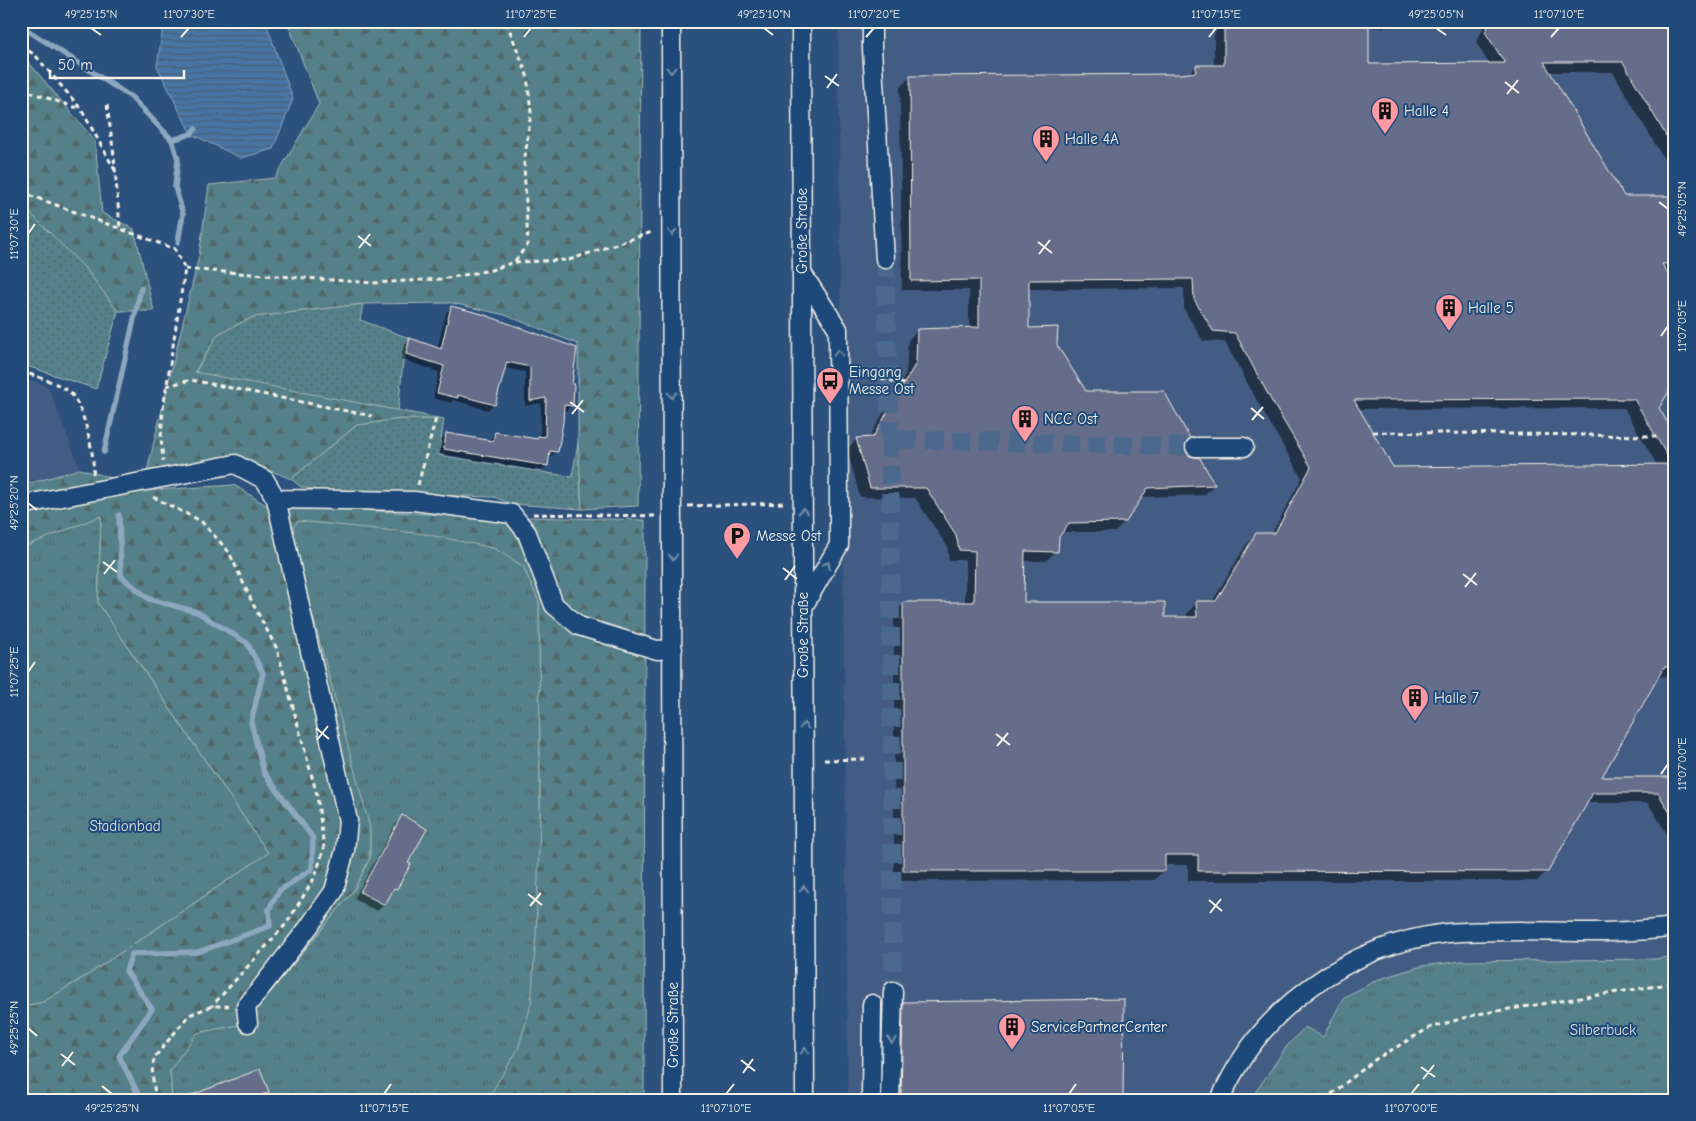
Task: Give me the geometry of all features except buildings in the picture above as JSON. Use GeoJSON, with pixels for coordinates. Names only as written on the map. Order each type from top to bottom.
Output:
{"type":"FeatureCollection","features":[{"type":"Feature","properties":{"kind":"lane","name":"Große Straße"},"geometry":{"type":"LineString","coordinates":[[671,21],[673,1100]]}},
{"type":"Feature","properties":{"kind":"lane","name":"Große Straße"},"geometry":{"type":"LineString","coordinates":[[801,21],[805,1100]]}},
{"type":"Feature","properties":{"kind":"lane"},"geometry":{"type":"LineString","coordinates":[[872,21],[872,49],[885,259]]}},
{"type":"Feature","properties":{"kind":"lane"},"geometry":{"type":"LineString","coordinates":[[802,273],[838,329],[839,484],[839,545],[803,608]]}},
{"type":"Feature","properties":{"kind":"lane"},"geometry":{"type":"LineString","coordinates":[[1195,447],[1244,447]]}},
{"type":"Feature","properties":{"kind":"lane"},"geometry":{"type":"LineString","coordinates":[[21,505],[90,490],[136,484],[235,464],[266,480],[276,499],[348,821],[346,850],[334,891],[247,1014]]}},
{"type":"Feature","properties":{"kind":"lane"},"geometry":{"type":"LineString","coordinates":[[276,499],[414,501],[512,514],[527,533],[554,605],[579,626],[658,650],[673,649]]}},
{"type":"Feature","properties":{"kind":"lane"},"geometry":{"type":"LineString","coordinates":[[1220,1100],[1248,1050],[1287,1007],[1314,984],[1354,960],[1383,948],[1448,933],[1484,931],[1626,932],[1675,927]]}},
{"type":"Feature","properties":{"kind":"lane"},"geometry":{"type":"LineString","coordinates":[[890,1100],[893,991]]}},
{"type":"Feature","properties":{"kind":"lane"},"geometry":{"type":"LineString","coordinates":[[871,1100],[872,1004]]}},
{"type":"Feature","properties":{"kind":"path"},"geometry":{"type":"LineString","coordinates":[[506,21],[527,75],[531,113],[524,164],[528,244],[514,262]]}},
{"type":"Feature","properties":{"kind":"path"},"geometry":{"type":"LineString","coordinates":[[21,46],[35,55],[81,109],[116,172]]}},
{"type":"Feature","properties":{"kind":"path"},"geometry":{"type":"LineString","coordinates":[[21,89],[81,109]]}},
{"type":"Feature","properties":{"kind":"path"},"geometry":{"type":"LineString","coordinates":[[106,105],[116,172],[120,228]]}},
{"type":"Feature","properties":{"kind":"path"},"geometry":{"type":"LineString","coordinates":[[21,192],[175,249],[184,269],[166,386],[161,438],[165,478]]}},
{"type":"Feature","properties":{"kind":"path"},"geometry":{"type":"LineString","coordinates":[[184,269],[373,284],[442,279],[491,270],[514,262],[569,260],[652,232]]}},
{"type":"Feature","properties":{"kind":"path"},"geometry":{"type":"LineString","coordinates":[[21,371],[50,381],[70,392],[86,421],[95,466],[90,490]]}},
{"type":"Feature","properties":{"kind":"path"},"geometry":{"type":"LineString","coordinates":[[850,375],[872,376],[904,384]]}},
{"type":"Feature","properties":{"kind":"path"},"geometry":{"type":"LineString","coordinates":[[166,386],[191,380],[372,416]]}},
{"type":"Feature","properties":{"kind":"path"},"geometry":{"type":"LineString","coordinates":[[414,501],[436,418]]}},
{"type":"Feature","properties":{"kind":"path"},"geometry":{"type":"LineString","coordinates":[[1373,432],[1656,436]]}},
{"type":"Feature","properties":{"kind":"path"},"geometry":{"type":"LineString","coordinates":[[136,484],[148,494],[201,521],[229,552],[253,604],[277,649],[318,795],[324,848],[315,877],[287,923],[212,1006],[189,1015],[154,1058],[152,1074],[156,1100]]}},
{"type":"Feature","properties":{"kind":"path"},"geometry":{"type":"LineString","coordinates":[[512,514],[653,517],[673,510],[803,503]]}},
{"type":"Feature","properties":{"kind":"path"},"geometry":{"type":"LineString","coordinates":[[824,760],[866,759]]}},
{"type":"Feature","properties":{"kind":"path"},"geometry":{"type":"LineString","coordinates":[[1324,1100],[1376,1059],[1429,1028],[1478,1014],[1675,983]]}},
{"type":"Feature","properties":{"kind":"path"},"geometry":{"type":"LineString","coordinates":[[212,1006],[247,1014]]}},
{"type":"Feature","properties":{"kind":"shaded area"},"geometry":{"type":"Polygon","coordinates":[[[164,21],[268,21],[268,29],[293,99],[273,149],[241,158],[191,134],[157,66],[164,21]]]}},
{"type":"Feature","properties":{"kind":"shaded area"},"geometry":{"type":"Polygon","coordinates":[[[838,21],[1675,21],[1675,956],[1344,997],[1323,1037],[1270,1069],[1250,1100],[848,1100],[838,21]]]}},
{"type":"Feature","properties":{"kind":"shaded area"},"geometry":{"type":"Polygon","coordinates":[[[21,377],[48,386],[80,469],[21,486],[21,377]]]}},
{"type":"Feature","properties":{"kind":"green space"},"geometry":{"type":"Polygon","coordinates":[[[287,21],[641,21],[638,506],[582,509],[578,443],[578,344],[505,315],[452,303],[363,304],[253,317],[218,334],[195,372],[444,419],[400,419],[357,425],[291,479],[237,457],[147,471],[199,256],[209,185],[275,178],[319,104],[287,21]]]}},
{"type":"Feature","properties":{"kind":"green space"},"geometry":{"type":"Polygon","coordinates":[[[21,53],[95,141],[102,213],[134,229],[154,311],[118,311],[85,268],[21,204],[21,53]]]}},
{"type":"Feature","properties":{"kind":"green space"},"geometry":{"type":"Polygon","coordinates":[[[21,204],[85,268],[118,311],[96,389],[21,364],[21,204]]]}},
{"type":"Feature","properties":{"kind":"green space"},"geometry":{"type":"Polygon","coordinates":[[[363,304],[360,320],[409,338],[403,363],[398,411],[195,373],[218,334],[253,317],[363,304]]]}},
{"type":"Feature","properties":{"kind":"green space"},"geometry":{"type":"Polygon","coordinates":[[[400,419],[444,419],[439,455],[572,477],[578,443],[582,509],[512,504],[494,497],[331,492],[301,487],[291,479],[357,425],[400,419]]]}},
{"type":"Feature","properties":{"kind":"green space"},"geometry":{"type":"Polygon","coordinates":[[[80,469],[154,490],[234,485],[266,505],[448,515],[645,520],[644,1100],[487,1100],[540,820],[539,602],[523,566],[370,828],[370,858],[354,890],[256,1010],[255,1019],[170,1070],[172,1100],[21,1100],[21,1007],[43,1002],[89,974],[268,853],[98,603],[101,517],[21,548],[21,486],[80,469]]]}},
{"type":"Feature","properties":{"kind":"green space","name":"Stadionbad"},"geometry":{"type":"Polygon","coordinates":[[[101,516],[98,603],[268,853],[89,974],[43,1002],[21,1007],[21,548],[101,516]]]}},
{"type":"Feature","properties":{"kind":"green space"},"geometry":{"type":"Polygon","coordinates":[[[298,521],[425,534],[493,548],[523,566],[539,602],[540,820],[536,935],[531,1005],[518,1049],[487,1100],[172,1100],[170,1070],[197,1033],[248,1023],[255,1019],[256,1010],[354,890],[370,858],[370,828],[303,580],[292,529],[298,521]]]}},
{"type":"Feature","properties":{"kind":"green space","name":"Silberbuck"},"geometry":{"type":"Polygon","coordinates":[[[1675,956],[1675,1100],[1250,1100],[1287,1046],[1305,1027],[1323,1037],[1344,997],[1379,979],[1422,966],[1462,961],[1656,959],[1675,956]]]}},
{"type":"Feature","properties":{"kind":"waterway"},"geometry":{"type":"LineString","coordinates":[[21,26],[131,97],[172,140]]}},
{"type":"Feature","properties":{"kind":"waterway"},"geometry":{"type":"LineString","coordinates":[[178,242],[183,214],[175,187],[178,159],[172,140],[191,134],[195,129]]}},
{"type":"Feature","properties":{"kind":"waterway"},"geometry":{"type":"LineString","coordinates":[[104,452],[141,288]]}},
{"type":"Feature","properties":{"kind":"waterway"},"geometry":{"type":"LineString","coordinates":[[119,515],[121,576],[149,599],[197,612],[247,643],[263,673],[251,722],[264,773],[313,838],[312,869],[279,891],[269,909],[270,926],[198,952],[132,954],[126,971],[152,1009],[119,1056],[141,1100]]}},
{"type":"Feature","properties":{"kind":"tunnel"},"geometry":{"type":"LineString","coordinates":[[885,259],[890,439],[1195,447]]}},
{"type":"Feature","properties":{"kind":"tunnel"},"geometry":{"type":"LineString","coordinates":[[890,439],[893,991]]}},
{"type":"Feature","properties":{"kind":"place","name":"Halle 4"},"geometry":{"type":"Point","coordinates":[1385,135]}},
{"type":"Feature","properties":{"kind":"place","name":"Halle 4A"},"geometry":{"type":"Point","coordinates":[1046,163]}},
{"type":"Feature","properties":{"kind":"place","name":"Halle 5"},"geometry":{"type":"Point","coordinates":[1449,332]}},
{"type":"Feature","properties":{"kind":"place","name":"Eingang Messe Ost"},"geometry":{"type":"Point","coordinates":[830,405]}},
{"type":"Feature","properties":{"kind":"place","name":"NCC Ost"},"geometry":{"type":"Point","coordinates":[1025,443]}},
{"type":"Feature","properties":{"kind":"place","name":"Messe Ost"},"geometry":{"type":"Point","coordinates":[737,560]}},
{"type":"Feature","properties":{"kind":"place","name":"Halle 7"},"geometry":{"type":"Point","coordinates":[1415,722]}},
{"type":"Feature","properties":{"kind":"place","name":"ServicePartnerCenter"},"geometry":{"type":"Point","coordinates":[1012,1051]}}]}
